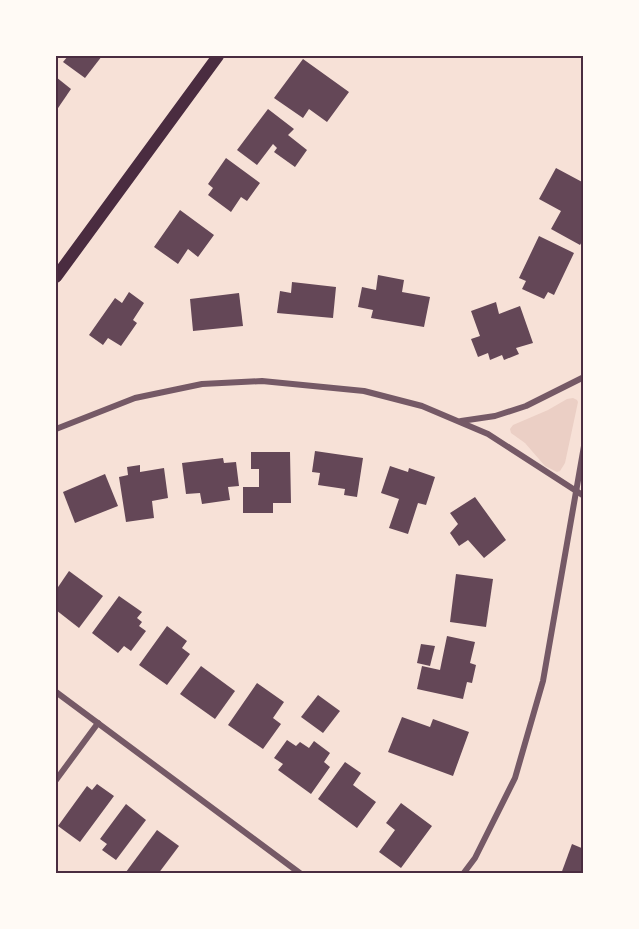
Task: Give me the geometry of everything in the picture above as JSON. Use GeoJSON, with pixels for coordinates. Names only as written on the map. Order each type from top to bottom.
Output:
{"type":"FeatureCollection","features":[{"type":"Feature","properties":{"kind":"main road"},"geometry":{"type":"LineString","coordinates":[[56,277],[218,56]]}},
{"type":"Feature","properties":{"kind":"street"},"geometry":{"type":"LineString","coordinates":[[459,421],[495,416],[526,406],[584,377]]}},
{"type":"Feature","properties":{"kind":"street"},"geometry":{"type":"LineString","coordinates":[[56,429],[135,398],[202,384],[262,381],[364,391],[422,406],[488,434],[584,496]]}},
{"type":"Feature","properties":{"kind":"street"},"geometry":{"type":"LineString","coordinates":[[463,873],[476,858],[515,778],[543,681],[584,446]]}},
{"type":"Feature","properties":{"kind":"street"},"geometry":{"type":"LineString","coordinates":[[56,692],[301,873]]}},
{"type":"Feature","properties":{"kind":"street"},"geometry":{"type":"LineString","coordinates":[[56,780],[98,723]]}},
{"type":"Feature","properties":{"kind":"shaded area"},"geometry":{"type":"Polygon","coordinates":[[[573,398],[578,402],[565,463],[557,472],[545,466],[525,443],[511,433],[510,429],[513,425],[573,398]]]}},
{"type":"Feature","properties":{"kind":"building"},"geometry":{"type":"Polygon","coordinates":[[[68,56],[102,56],[85,78],[63,62],[68,56]]]}},
{"type":"Feature","properties":{"kind":"building"},"geometry":{"type":"Polygon","coordinates":[[[303,59],[349,92],[327,122],[309,109],[303,118],[274,98],[303,59]]]}},
{"type":"Feature","properties":{"kind":"building"},"geometry":{"type":"Polygon","coordinates":[[[56,77],[71,89],[56,111],[56,77]]]}},
{"type":"Feature","properties":{"kind":"building"},"geometry":{"type":"Polygon","coordinates":[[[268,109],[294,129],[288,135],[307,150],[295,167],[274,152],[277,148],[273,144],[257,165],[237,150],[268,109]]]}},
{"type":"Feature","properties":{"kind":"building"},"geometry":{"type":"Polygon","coordinates":[[[226,158],[260,183],[247,201],[241,197],[231,212],[208,195],[213,188],[208,184],[226,158]]]}},
{"type":"Feature","properties":{"kind":"building"},"geometry":{"type":"Polygon","coordinates":[[[556,168],[584,183],[584,238],[580,245],[551,229],[561,211],[539,199],[556,168]]]}},
{"type":"Feature","properties":{"kind":"building"},"geometry":{"type":"Polygon","coordinates":[[[180,210],[214,235],[198,257],[188,249],[178,264],[154,247],[180,210]]]}},
{"type":"Feature","properties":{"kind":"building"},"geometry":{"type":"Polygon","coordinates":[[[539,236],[574,253],[554,295],[548,292],[544,299],[522,289],[526,281],[519,278],[539,236]]]}},
{"type":"Feature","properties":{"kind":"building"},"geometry":{"type":"Polygon","coordinates":[[[378,275],[404,280],[402,292],[430,297],[424,327],[371,318],[373,310],[358,307],[362,287],[376,290],[378,275]]]}},
{"type":"Feature","properties":{"kind":"building"},"geometry":{"type":"Polygon","coordinates":[[[292,282],[336,287],[333,318],[277,313],[280,291],[291,293],[292,282]]]}},
{"type":"Feature","properties":{"kind":"building"},"geometry":{"type":"Polygon","coordinates":[[[129,292],[144,303],[133,320],[137,323],[121,346],[108,338],[103,345],[89,335],[115,298],[122,303],[129,292]]]}},
{"type":"Feature","properties":{"kind":"building"},"geometry":{"type":"Polygon","coordinates":[[[239,293],[243,326],[193,331],[190,299],[239,293]]]}},
{"type":"Feature","properties":{"kind":"building"},"geometry":{"type":"Polygon","coordinates":[[[496,302],[499,314],[520,306],[533,343],[516,348],[519,354],[504,360],[502,355],[490,360],[488,353],[478,357],[471,339],[480,336],[471,311],[496,302]]]}},
{"type":"Feature","properties":{"kind":"building"},"geometry":{"type":"Polygon","coordinates":[[[315,451],[363,458],[357,497],[344,495],[345,489],[318,485],[320,473],[312,472],[315,451]]]}},
{"type":"Feature","properties":{"kind":"building"},"geometry":{"type":"Polygon","coordinates":[[[251,452],[290,452],[291,503],[273,503],[273,513],[243,513],[243,487],[259,487],[259,469],[251,469],[251,452]]]}},
{"type":"Feature","properties":{"kind":"building"},"geometry":{"type":"Polygon","coordinates":[[[223,458],[224,463],[236,462],[239,486],[228,487],[230,500],[202,504],[200,493],[186,494],[182,463],[223,458]]]}},
{"type":"Feature","properties":{"kind":"building"},"geometry":{"type":"Polygon","coordinates":[[[140,465],[140,472],[164,468],[168,498],[152,501],[154,518],[126,522],[119,477],[128,475],[127,467],[140,465]]]}},
{"type":"Feature","properties":{"kind":"building"},"geometry":{"type":"Polygon","coordinates":[[[390,466],[408,472],[409,468],[435,477],[426,505],[418,503],[408,534],[389,528],[399,499],[381,493],[390,466]]]}},
{"type":"Feature","properties":{"kind":"building"},"geometry":{"type":"Polygon","coordinates":[[[105,474],[118,506],[75,523],[63,492],[105,474]]]}},
{"type":"Feature","properties":{"kind":"building"},"geometry":{"type":"Polygon","coordinates":[[[475,497],[506,540],[484,558],[468,540],[459,546],[450,533],[458,524],[450,513],[475,497]]]}},
{"type":"Feature","properties":{"kind":"building"},"geometry":{"type":"Polygon","coordinates":[[[69,571],[103,596],[79,628],[56,610],[56,590],[69,571]]]}},
{"type":"Feature","properties":{"kind":"building"},"geometry":{"type":"Polygon","coordinates":[[[456,574],[493,579],[486,627],[450,622],[456,574]]]}},
{"type":"Feature","properties":{"kind":"building"},"geometry":{"type":"Polygon","coordinates":[[[119,596],[142,612],[137,618],[142,622],[139,626],[146,631],[131,651],[124,646],[118,653],[92,633],[119,596]]]}},
{"type":"Feature","properties":{"kind":"building"},"geometry":{"type":"Polygon","coordinates":[[[167,626],[187,641],[182,648],[190,654],[167,685],[139,665],[167,626]]]}},
{"type":"Feature","properties":{"kind":"building"},"geometry":{"type":"Polygon","coordinates":[[[447,636],[475,642],[470,663],[476,665],[472,683],[467,682],[463,699],[417,689],[422,666],[440,670],[447,636]]]}},
{"type":"Feature","properties":{"kind":"building"},"geometry":{"type":"Polygon","coordinates":[[[421,644],[435,646],[430,666],[417,663],[421,644]]]}},
{"type":"Feature","properties":{"kind":"building"},"geometry":{"type":"Polygon","coordinates":[[[201,666],[235,691],[215,719],[180,694],[201,666]]]}},
{"type":"Feature","properties":{"kind":"building"},"geometry":{"type":"Polygon","coordinates":[[[257,683],[284,702],[273,718],[281,724],[263,749],[228,725],[257,683]]]}},
{"type":"Feature","properties":{"kind":"building"},"geometry":{"type":"Polygon","coordinates":[[[318,695],[340,711],[323,733],[301,717],[318,695]]]}},
{"type":"Feature","properties":{"kind":"building"},"geometry":{"type":"Polygon","coordinates":[[[402,717],[430,727],[433,719],[469,732],[453,776],[388,752],[402,717]]]}},
{"type":"Feature","properties":{"kind":"building"},"geometry":{"type":"Polygon","coordinates":[[[287,740],[296,746],[300,742],[309,748],[314,741],[330,753],[324,762],[330,767],[311,794],[278,770],[283,764],[274,758],[287,740]]]}},
{"type":"Feature","properties":{"kind":"building"},"geometry":{"type":"Polygon","coordinates":[[[345,762],[361,773],[353,785],[376,802],[357,828],[318,799],[345,762]]]}},
{"type":"Feature","properties":{"kind":"building"},"geometry":{"type":"Polygon","coordinates":[[[97,784],[114,796],[80,842],[58,826],[87,786],[92,790],[97,784]]]}},
{"type":"Feature","properties":{"kind":"building"},"geometry":{"type":"Polygon","coordinates":[[[401,803],[432,826],[401,868],[379,852],[395,830],[386,823],[401,803]]]}},
{"type":"Feature","properties":{"kind":"building"},"geometry":{"type":"Polygon","coordinates":[[[126,804],[146,820],[116,860],[102,850],[107,844],[100,839],[126,804]]]}},
{"type":"Feature","properties":{"kind":"building"},"geometry":{"type":"Polygon","coordinates":[[[157,830],[179,846],[158,874],[129,874],[126,872],[157,830]]]}},
{"type":"Feature","properties":{"kind":"building"},"geometry":{"type":"Polygon","coordinates":[[[572,844],[584,849],[584,874],[561,874],[572,844]]]}}]}
